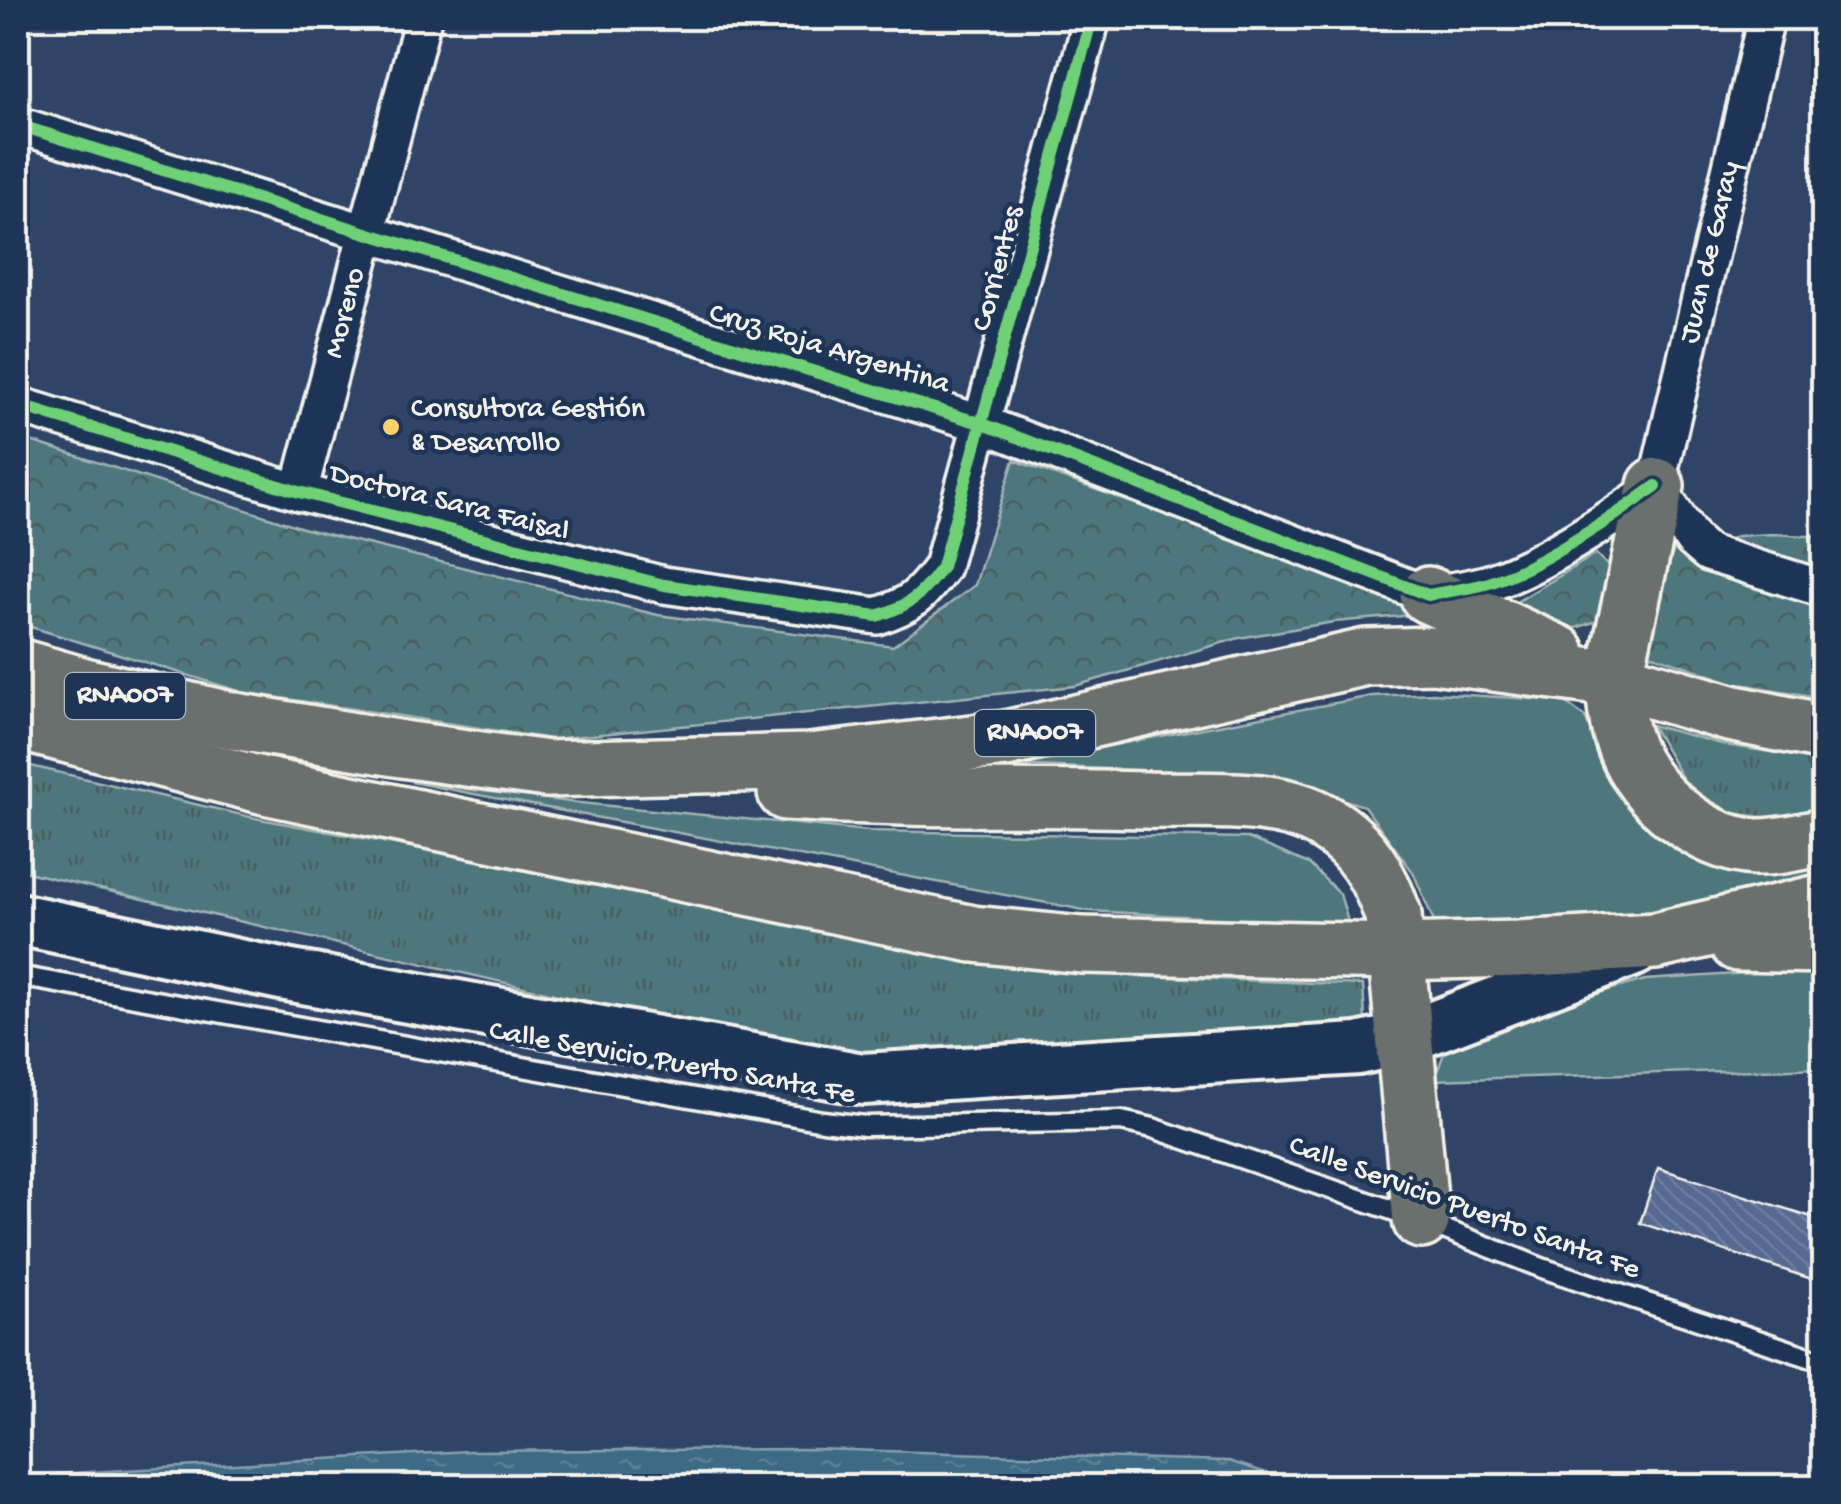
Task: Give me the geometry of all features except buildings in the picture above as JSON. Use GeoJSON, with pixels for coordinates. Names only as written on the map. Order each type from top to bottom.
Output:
{"type":"FeatureCollection","features":[{"type":"Feature","properties":{"kind":"highway"},"geometry":{"type":"LineString","coordinates":[[1656,486],[1614,679],[1615,710],[1636,770],[1687,821],[1727,842],[1755,846],[1824,837]]}},
{"type":"Feature","properties":{"kind":"highway"},"geometry":{"type":"LineString","coordinates":[[1428,594],[1614,679]]}},
{"type":"Feature","properties":{"kind":"highway","name":"RNA007"},"geometry":{"type":"LineString","coordinates":[[18,668],[234,721],[402,750],[547,769],[809,762],[990,741],[1366,658],[1433,655],[1614,679],[1730,713],[1824,732]]}},
{"type":"Feature","properties":{"kind":"highway","name":"RNA007"},"geometry":{"type":"LineString","coordinates":[[18,722],[266,786],[973,934],[1082,946],[1397,952],[1655,942],[1824,902]]}},
{"type":"Feature","properties":{"kind":"highway"},"geometry":{"type":"LineString","coordinates":[[547,769],[873,797],[1236,802],[1291,811],[1324,822],[1356,845],[1382,882],[1393,914],[1421,1220]]}},
{"type":"Feature","properties":{"kind":"highway"},"geometry":{"type":"LineString","coordinates":[[1655,942],[1824,945]]}},
{"type":"Feature","properties":{"kind":"main road"},"geometry":{"type":"LineString","coordinates":[[18,919],[286,974],[863,1078],[1358,1050],[1405,1038],[1655,942]]}},
{"type":"Feature","properties":{"kind":"street","name":"Moreno"},"geometry":{"type":"LineString","coordinates":[[300,492],[423,18]]}},
{"type":"Feature","properties":{"kind":"street","name":"Corrientes"},"geometry":{"type":"LineString","coordinates":[[877,616],[902,608],[922,595],[942,567],[1092,18]]}},
{"type":"Feature","properties":{"kind":"street","name":"Juan de Garay"},"geometry":{"type":"LineString","coordinates":[[1656,486],[1766,18]]}},
{"type":"Feature","properties":{"kind":"street","name":"Cruz Roja Argentina"},"geometry":{"type":"LineString","coordinates":[[18,126],[983,424],[1428,594]]}},
{"type":"Feature","properties":{"kind":"street","name":"Doctora Sara Faisal"},"geometry":{"type":"LineString","coordinates":[[18,404],[300,492],[664,585],[877,616]]}},
{"type":"Feature","properties":{"kind":"street"},"geometry":{"type":"LineString","coordinates":[[1428,594],[1465,589],[1514,572],[1616,516],[1656,486],[1693,540],[1708,553],[1824,589]]}},
{"type":"Feature","properties":{"kind":"lane","name":"Calle Servicio Puerto Santa Fe"},"geometry":{"type":"LineString","coordinates":[[18,976],[823,1121],[865,1126],[1120,1120],[1421,1220],[1542,1268],[1824,1362]]}},
{"type":"Feature","properties":{"kind":"green space"},"geometry":{"type":"Polygon","coordinates":[[[18,437],[306,529],[658,615],[893,646],[975,585],[1014,460],[1437,613],[1334,622],[1239,638],[1075,686],[552,739],[242,692],[18,623],[18,437]]]}},
{"type":"Feature","properties":{"kind":"green space"},"geometry":{"type":"Polygon","coordinates":[[[1737,536],[1823,537],[1823,582],[1712,547],[1737,536]]]}},
{"type":"Feature","properties":{"kind":"green space"},"geometry":{"type":"Polygon","coordinates":[[[1675,545],[1823,600],[1823,698],[1734,683],[1644,652],[1675,545]]]}},
{"type":"Feature","properties":{"kind":"green space"},"geometry":{"type":"Polygon","coordinates":[[[1596,554],[1609,567],[1606,618],[1570,630],[1508,607],[1596,554]]]}},
{"type":"Feature","properties":{"kind":"green space"},"geometry":{"type":"Polygon","coordinates":[[[1433,693],[1564,701],[1585,717],[1604,763],[1650,831],[1719,860],[1823,857],[1823,880],[1651,917],[1435,924],[1413,872],[1364,806],[1264,775],[1008,765],[1372,696],[1433,693]]]}},
{"type":"Feature","properties":{"kind":"green space"},"geometry":{"type":"Polygon","coordinates":[[[1651,725],[1725,745],[1823,760],[1823,812],[1775,819],[1733,813],[1688,788],[1651,725]]]}},
{"type":"Feature","properties":{"kind":"green space"},"geometry":{"type":"Polygon","coordinates":[[[18,763],[255,818],[1088,974],[1363,985],[1366,1036],[826,1057],[18,870],[18,763]]]}},
{"type":"Feature","properties":{"kind":"green space"},"geometry":{"type":"Polygon","coordinates":[[[411,782],[869,831],[1248,838],[1309,864],[1340,894],[1349,925],[1089,911],[411,782]]]}},
{"type":"Feature","properties":{"kind":"green space"},"geometry":{"type":"Polygon","coordinates":[[[1823,968],[1823,1068],[1434,1080],[1446,1048],[1482,1025],[1645,980],[1823,968]]]}},
{"type":"Feature","properties":{"kind":"water"},"geometry":{"type":"Polygon","coordinates":[[[815,1449],[1229,1461],[1308,1486],[18,1486],[18,1476],[469,1451],[815,1449]]]}},
{"type":"Feature","properties":{"kind":"cycle path"},"geometry":{"type":"LineString","coordinates":[[18,405],[299,492],[664,585],[877,616],[889,612],[914,598],[942,567],[1092,18]]}},
{"type":"Feature","properties":{"kind":"cycle path"},"geometry":{"type":"LineString","coordinates":[[18,125],[983,424],[1428,595],[1489,583],[1530,566],[1656,486]]}},
{"type":"Feature","properties":{"kind":"place","name":"Consultora Gestión & Desarrollo"},"geometry":{"type":"Point","coordinates":[391,427]}}]}
